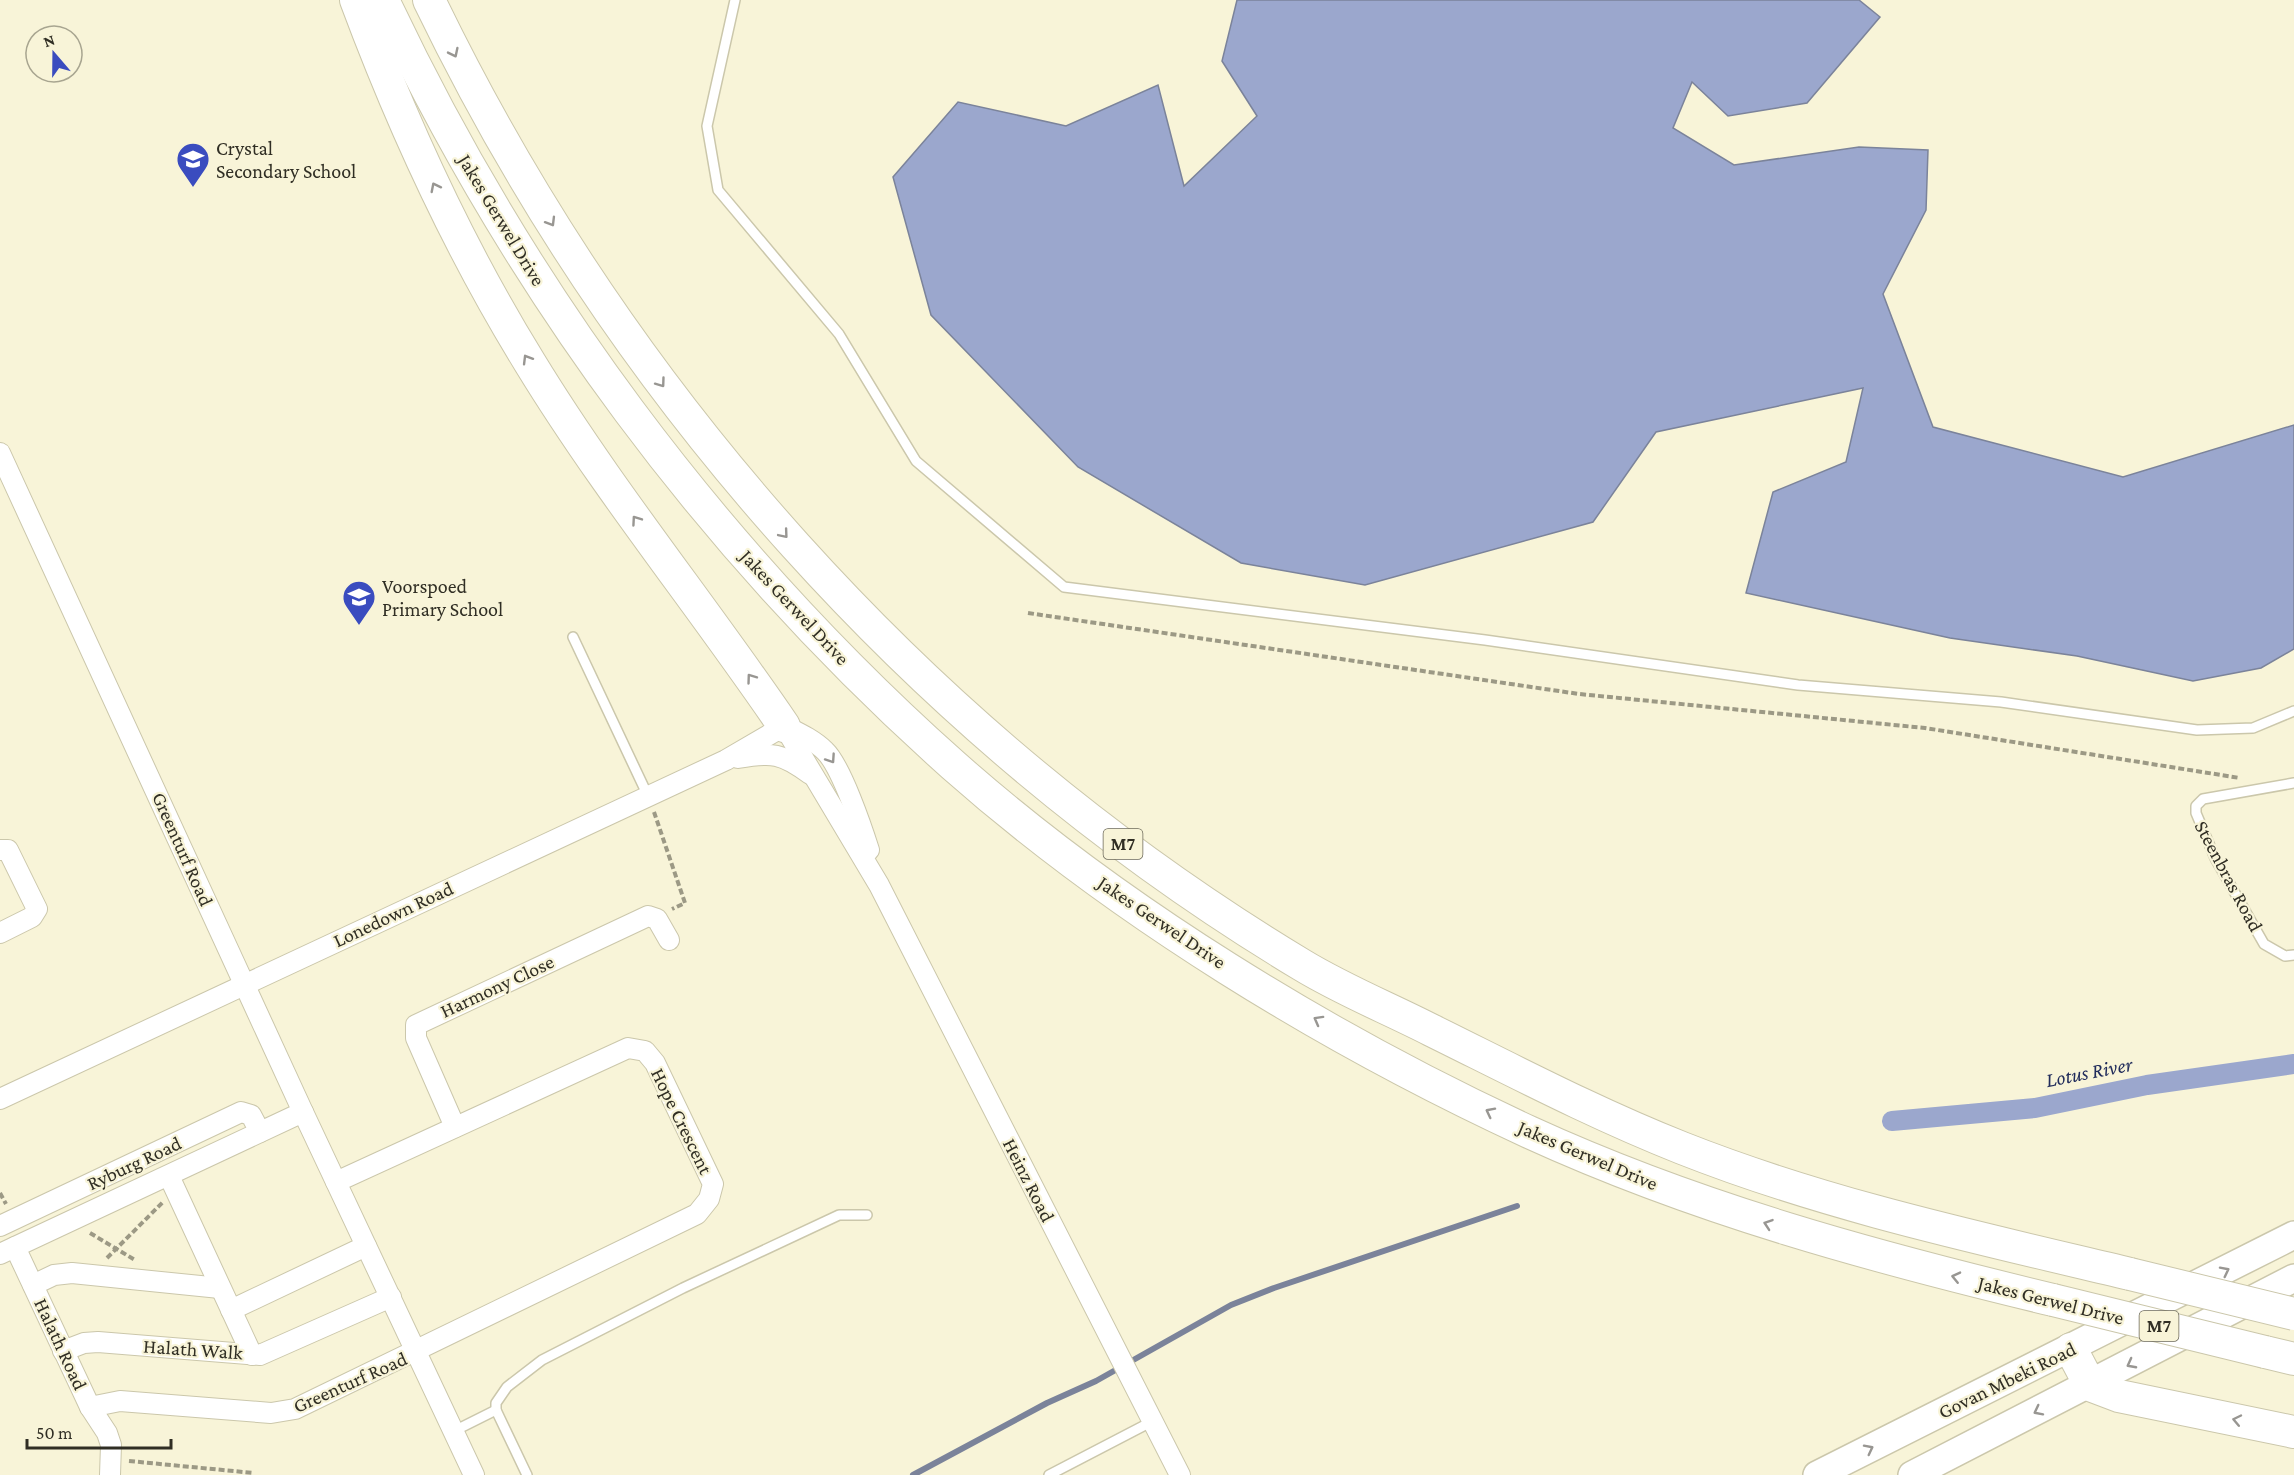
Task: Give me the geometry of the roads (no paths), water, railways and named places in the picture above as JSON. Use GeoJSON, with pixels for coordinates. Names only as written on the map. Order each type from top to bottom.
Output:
{"type":"FeatureCollection","features":[{"type":"Feature","properties":{"kind":"highway"},"geometry":{"type":"LineString","coordinates":[[356,0],[416,149],[491,296],[529,362],[632,514],[784,726]]}},
{"type":"Feature","properties":{"kind":"highway","name":"Jakes Gerwel Drive"},"geometry":{"type":"LineString","coordinates":[[383,0],[422,83],[515,247],[568,328],[639,426],[766,578],[854,670],[955,766],[1062,853],[1178,936],[1289,1004],[1396,1064],[1530,1132],[1663,1187],[1785,1230],[1919,1268],[2280,1356]]}},
{"type":"Feature","properties":{"kind":"highway","name":"Jakes Gerwel Drive"},"geometry":{"type":"LineString","coordinates":[[429,0],[459,62],[553,225],[601,300],[670,396],[800,553],[892,648],[985,734],[1094,824],[1204,903],[1307,968],[1554,1093],[1684,1149],[1809,1192],[1953,1231],[2294,1314]]}},
{"type":"Feature","properties":{"kind":"highway"},"geometry":{"type":"LineString","coordinates":[[2071,1348],[2090,1385],[2119,1396],[2294,1432]]}},
{"type":"Feature","properties":{"kind":"main road","name":"Govan Mbeki Road"},"geometry":{"type":"LineString","coordinates":[[1817,1475],[2294,1235]]}},
{"type":"Feature","properties":{"kind":"main road","name":"Govan Mbeki Road"},"geometry":{"type":"LineString","coordinates":[[1912,1475],[2294,1278]]}},
{"type":"Feature","properties":{"kind":"street","name":"Greenturf Road"},"geometry":{"type":"LineString","coordinates":[[0,453],[303,1112],[474,1475]]}},
{"type":"Feature","properties":{"kind":"street","name":"Lonedown Road"},"geometry":{"type":"LineString","coordinates":[[0,1099],[726,760],[784,726]]}},
{"type":"Feature","properties":{"kind":"street","name":"Heinz Road"},"geometry":{"type":"LineString","coordinates":[[784,726],[879,885],[1180,1475]]}},
{"type":"Feature","properties":{"kind":"street","name":"Heinz Road"},"geometry":{"type":"LineString","coordinates":[[784,726],[808,738],[826,752],[835,765],[867,845],[879,885]]}},
{"type":"Feature","properties":{"kind":"street"},"geometry":{"type":"LineString","coordinates":[[726,760],[771,753],[792,760],[816,778]]}},
{"type":"Feature","properties":{"kind":"street"},"geometry":{"type":"LineString","coordinates":[[0,850],[8,850],[37,909],[32,917],[0,933]]}},
{"type":"Feature","properties":{"kind":"street","name":"Harmony Close"},"geometry":{"type":"LineString","coordinates":[[455,1127],[416,1038],[416,1025],[648,916],[655,917],[669,940]]}},
{"type":"Feature","properties":{"kind":"street","name":"Hope Crescent"},"geometry":{"type":"LineString","coordinates":[[336,1182],[628,1048],[640,1049],[655,1063],[712,1184],[706,1205],[697,1214],[417,1352]]}},
{"type":"Feature","properties":{"kind":"street","name":"Ryburg Road"},"geometry":{"type":"LineString","coordinates":[[0,1226],[241,1112],[251,1115],[260,1132]]}},
{"type":"Feature","properties":{"kind":"street","name":"Ryburg Road"},"geometry":{"type":"LineString","coordinates":[[8,1251],[303,1112]]}},
{"type":"Feature","properties":{"kind":"street","name":"Halath Walk"},"geometry":{"type":"LineString","coordinates":[[63,1351],[84,1343],[98,1342],[252,1355],[169,1176]]}},
{"type":"Feature","properties":{"kind":"street"},"geometry":{"type":"LineString","coordinates":[[231,1310],[366,1246]]}},
{"type":"Feature","properties":{"kind":"street","name":"Halath Road"},"geometry":{"type":"LineString","coordinates":[[8,1251],[33,1285],[90,1407],[111,1445],[110,1467]]}},
{"type":"Feature","properties":{"kind":"street"},"geometry":{"type":"LineString","coordinates":[[33,1285],[62,1273],[220,1288]]}},
{"type":"Feature","properties":{"kind":"street"},"geometry":{"type":"LineString","coordinates":[[252,1355],[267,1353],[390,1297]]}},
{"type":"Feature","properties":{"kind":"street","name":"Greenturf Road"},"geometry":{"type":"LineString","coordinates":[[90,1407],[120,1401],[283,1412],[417,1352]]}},
{"type":"Feature","properties":{"kind":"lane"},"geometry":{"type":"LineString","coordinates":[[735,0],[707,126],[718,190],[839,334],[916,461],[1064,587],[1485,640],[1798,685],[2001,702],[2197,730],[2253,728],[2294,711]]}},
{"type":"Feature","properties":{"kind":"lane"},"geometry":{"type":"LineString","coordinates":[[573,637],[648,796]]}},
{"type":"Feature","properties":{"kind":"lane","name":"Steenbras Road"},"geometry":{"type":"LineString","coordinates":[[2294,783],[2203,799],[2197,803],[2196,813],[2215,858],[2264,944],[2285,956],[2294,955]]}},
{"type":"Feature","properties":{"kind":"lane"},"geometry":{"type":"LineString","coordinates":[[527,1475],[496,1410],[496,1403],[507,1387],[542,1360],[683,1288],[839,1215],[867,1215]]}},
{"type":"Feature","properties":{"kind":"lane"},"geometry":{"type":"LineString","coordinates":[[454,1431],[496,1410]]}},
{"type":"Feature","properties":{"kind":"lane"},"geometry":{"type":"LineString","coordinates":[[1050,1475],[1151,1422]]}},
{"type":"Feature","properties":{"kind":"water"},"geometry":{"type":"Polygon","coordinates":[[[1237,0],[1859,0],[1880,17],[1807,103],[1728,116],[1692,82],[1673,128],[1734,165],[1859,147],[1928,150],[1926,210],[1883,294],[1933,427],[2123,477],[2294,425],[2294,649],[2261,668],[2193,681],[2077,656],[1950,638],[1746,593],[1773,492],[1846,462],[1863,388],[1656,432],[1593,522],[1365,585],[1241,563],[1078,467],[931,315],[893,177],[958,102],[1066,126],[1158,85],[1184,186],[1257,116],[1222,61],[1237,0]]]}},
{"type":"Feature","properties":{"kind":"waterway","name":"Lotus River"},"geometry":{"type":"LineString","coordinates":[[1892,1121],[2035,1108],[2147,1085],[2294,1064]]}},
{"type":"Feature","properties":{"kind":"waterway"},"geometry":{"type":"LineString","coordinates":[[913,1475],[1047,1403],[1096,1381],[1231,1305],[1274,1288],[1517,1206]]}},
{"type":"Feature","properties":{"kind":"place","name":"Crystal Secondary School"},"geometry":{"type":"Point","coordinates":[193,188]}},
{"type":"Feature","properties":{"kind":"place","name":"Voorspoed Primary School"},"geometry":{"type":"Point","coordinates":[359,626]}}]}
